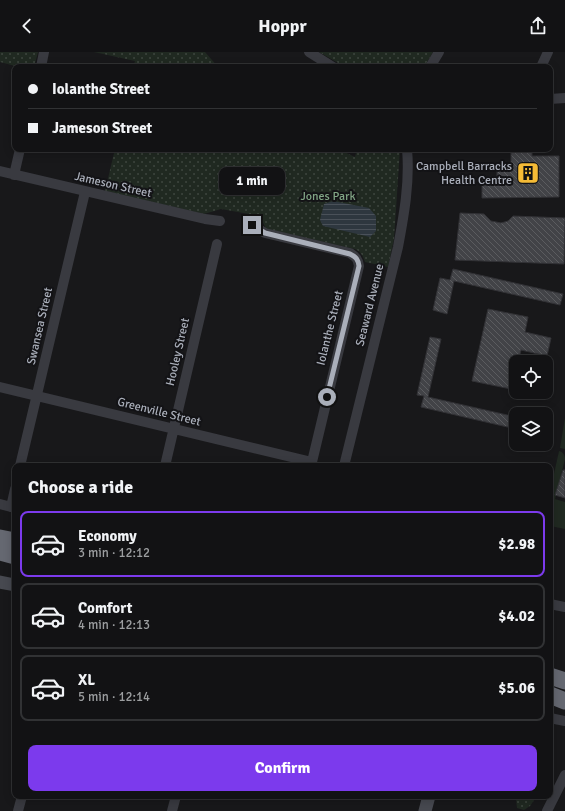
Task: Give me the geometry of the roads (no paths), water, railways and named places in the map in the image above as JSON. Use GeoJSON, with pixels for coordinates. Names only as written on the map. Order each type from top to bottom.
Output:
{"type":"FeatureCollection","features":[{"type":"Feature","properties":{"kind":"highway"},"geometry":{"type":"LineString","coordinates":[[0,538],[12,540]]}},
{"type":"Feature","properties":{"kind":"highway"},"geometry":{"type":"LineString","coordinates":[[0,552],[12,555]]}},
{"type":"Feature","properties":{"kind":"highway"},"geometry":{"type":"LineString","coordinates":[[553,677],[565,681]]}},
{"type":"Feature","properties":{"kind":"highway"},"geometry":{"type":"LineString","coordinates":[[553,696],[565,701]]}},
{"type":"Feature","properties":{"kind":"street"},"geometry":{"type":"LineString","coordinates":[[41,64],[44,52]]}},
{"type":"Feature","properties":{"kind":"street"},"geometry":{"type":"LineString","coordinates":[[309,52],[328,64]]}},
{"type":"Feature","properties":{"kind":"street"},"geometry":{"type":"LineString","coordinates":[[432,64],[439,52]]}},
{"type":"Feature","properties":{"kind":"street"},"geometry":{"type":"LineString","coordinates":[[542,64],[548,52]]}},
{"type":"Feature","properties":{"kind":"street"},"geometry":{"type":"LineString","coordinates":[[553,99],[565,98]]}},
{"type":"Feature","properties":{"kind":"street"},"geometry":{"type":"LineString","coordinates":[[14,175],[19,152]]}},
{"type":"Feature","properties":{"kind":"street","name":"Seaward Avenue"},"geometry":{"type":"LineString","coordinates":[[345,463],[398,247],[409,167],[407,152]]}},
{"type":"Feature","properties":{"kind":"street","name":"Jameson Street"},"geometry":{"type":"LineString","coordinates":[[0,171],[206,220],[220,221]]}},
{"type":"Feature","properties":{"kind":"street","name":"Swansea Street"},"geometry":{"type":"LineString","coordinates":[[21,463],[85,192]]}},
{"type":"Feature","properties":{"kind":"street","name":"Iolanthe Street"},"geometry":{"type":"LineString","coordinates":[[252,225],[265,233],[350,254],[358,260],[359,266],[311,463]]}},
{"type":"Feature","properties":{"kind":"street","name":"Hooley Street"},"geometry":{"type":"LineString","coordinates":[[166,463],[218,244]]}},
{"type":"Feature","properties":{"kind":"street","name":"Greenville Street"},"geometry":{"type":"LineString","coordinates":[[0,387],[307,463]]}},
{"type":"Feature","properties":{"kind":"street"},"geometry":{"type":"LineString","coordinates":[[0,504],[12,507]]}},
{"type":"Feature","properties":{"kind":"street"},"geometry":{"type":"LineString","coordinates":[[0,582],[12,584]]}},
{"type":"Feature","properties":{"kind":"street"},"geometry":{"type":"LineString","coordinates":[[553,605],[565,607]]}},
{"type":"Feature","properties":{"kind":"street"},"geometry":{"type":"LineString","coordinates":[[553,719],[565,721]]}},
{"type":"Feature","properties":{"kind":"street"},"geometry":{"type":"LineString","coordinates":[[547,811],[565,775]]}},
{"type":"Feature","properties":{"kind":"street"},"geometry":{"type":"LineString","coordinates":[[18,811],[21,799]]}},
{"type":"Feature","properties":{"kind":"street"},"geometry":{"type":"LineString","coordinates":[[172,811],[175,799]]}},
{"type":"Feature","properties":{"kind":"street"},"geometry":{"type":"LineString","coordinates":[[426,811],[428,799]]}},
{"type":"Feature","properties":{"kind":"place","name":"Campbell Barracks Health Centre"},"geometry":{"type":"Point","coordinates":[528,173]}},
{"type":"Feature","properties":{"kind":"park label","name":"Jones Park"},"geometry":{"type":"Point","coordinates":[328,196]}}]}
